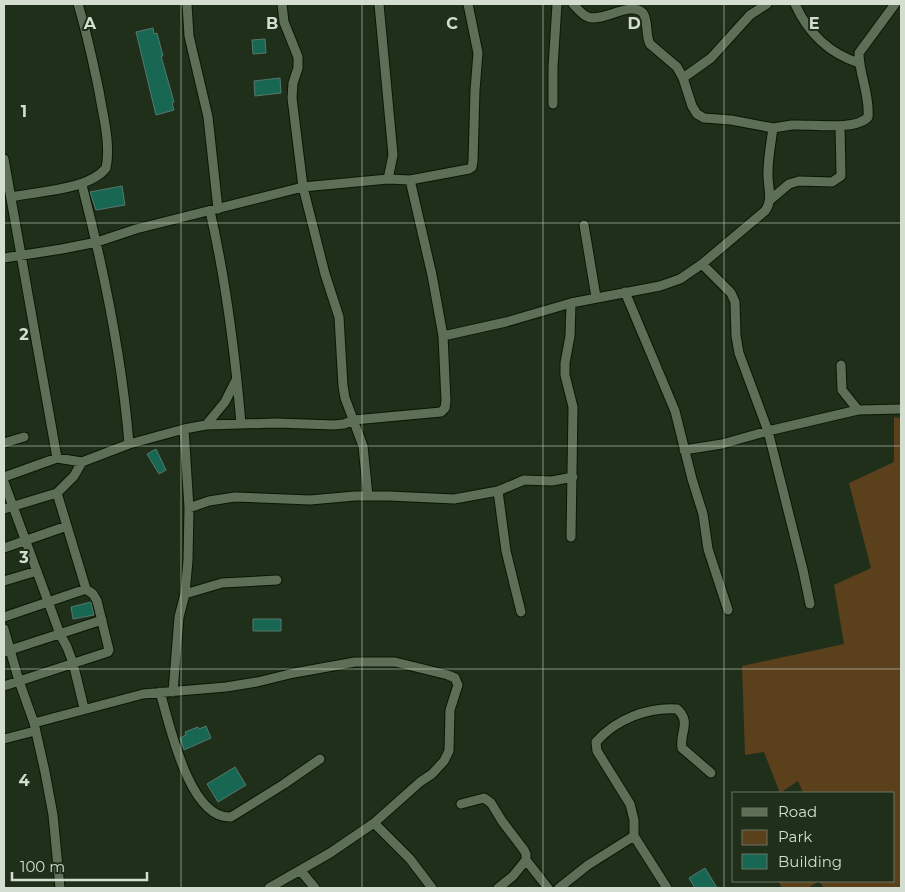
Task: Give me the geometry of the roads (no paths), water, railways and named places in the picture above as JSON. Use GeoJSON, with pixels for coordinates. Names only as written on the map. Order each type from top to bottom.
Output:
{"type":"FeatureCollection","features":[{"type":"Feature","properties":{"kind":"street"},"geometry":{"type":"LineString","coordinates":[[12,196],[82,185],[94,180],[106,168],[108,153],[103,112],[87,31],[78,4]]}},
{"type":"Feature","properties":{"kind":"street"},"geometry":{"type":"LineString","coordinates":[[187,4],[189,36],[208,116],[214,210],[241,424]]}},
{"type":"Feature","properties":{"kind":"street"},"geometry":{"type":"LineString","coordinates":[[282,4],[284,22],[298,56],[298,68],[292,98],[303,187],[325,274],[339,317],[343,386],[345,398],[363,446],[368,496]]}},
{"type":"Feature","properties":{"kind":"street"},"geometry":{"type":"LineString","coordinates":[[379,4],[392,155],[388,179]]}},
{"type":"Feature","properties":{"kind":"street"},"geometry":{"type":"LineString","coordinates":[[4,258],[97,242],[136,229],[303,187],[388,179],[410,180],[464,171],[472,167],[478,53],[468,4]]}},
{"type":"Feature","properties":{"kind":"street"},"geometry":{"type":"LineString","coordinates":[[553,104],[557,4]]}},
{"type":"Feature","properties":{"kind":"street"},"geometry":{"type":"LineString","coordinates":[[573,4],[582,14],[593,18],[618,8],[630,7],[639,10],[646,19],[650,44],[677,67],[697,114],[704,118],[731,120],[773,128],[791,125],[840,126],[865,121],[868,117],[867,93],[859,63],[859,53],[895,4]]}},
{"type":"Feature","properties":{"kind":"street"},"geometry":{"type":"LineString","coordinates":[[683,78],[712,58],[750,15],[767,4]]}},
{"type":"Feature","properties":{"kind":"street"},"geometry":{"type":"LineString","coordinates":[[795,4],[808,29],[837,54],[859,63]]}},
{"type":"Feature","properties":{"kind":"street"},"geometry":{"type":"LineString","coordinates":[[770,200],[794,182],[832,182],[841,176],[840,126]]}},
{"type":"Feature","properties":{"kind":"street"},"geometry":{"type":"LineString","coordinates":[[443,336],[506,322],[571,303],[660,286],[680,279],[702,264],[765,211],[770,200],[768,172],[773,128]]}},
{"type":"Feature","properties":{"kind":"street"},"geometry":{"type":"LineString","coordinates":[[4,159],[57,458]]}},
{"type":"Feature","properties":{"kind":"street"},"geometry":{"type":"LineString","coordinates":[[4,477],[57,458],[82,462],[129,444],[206,425],[334,425],[354,420],[435,414],[444,410],[446,401],[443,336],[432,275],[410,180]]}},
{"type":"Feature","properties":{"kind":"street"},"geometry":{"type":"LineString","coordinates":[[82,185],[97,242],[123,382],[129,444]]}},
{"type":"Feature","properties":{"kind":"street"},"geometry":{"type":"LineString","coordinates":[[584,225],[596,297]]}},
{"type":"Feature","properties":{"kind":"street"},"geometry":{"type":"LineString","coordinates":[[702,264],[731,293],[736,302],[736,336],[739,353],[768,431],[810,604]]}},
{"type":"Feature","properties":{"kind":"street"},"geometry":{"type":"LineString","coordinates":[[625,292],[675,411],[684,450],[703,514],[708,548],[728,610]]}},
{"type":"Feature","properties":{"kind":"street"},"geometry":{"type":"LineString","coordinates":[[570,537],[573,477],[573,408],[564,363],[571,326],[571,303]]}},
{"type":"Feature","properties":{"kind":"street"},"geometry":{"type":"LineString","coordinates":[[841,365],[842,390],[858,410]]}},
{"type":"Feature","properties":{"kind":"street"},"geometry":{"type":"LineString","coordinates":[[206,425],[225,402],[236,380]]}},
{"type":"Feature","properties":{"kind":"street"},"geometry":{"type":"LineString","coordinates":[[684,450],[722,444],[858,410],[901,409]]}},
{"type":"Feature","properties":{"kind":"street"},"geometry":{"type":"LineString","coordinates":[[173,692],[179,617],[185,594],[188,560],[189,508],[184,429]]}},
{"type":"Feature","properties":{"kind":"street"},"geometry":{"type":"LineString","coordinates":[[4,443],[24,437]]}},
{"type":"Feature","properties":{"kind":"street"},"geometry":{"type":"LineString","coordinates":[[8,507],[57,493],[74,476],[82,462]]}},
{"type":"Feature","properties":{"kind":"street"},"geometry":{"type":"LineString","coordinates":[[189,508],[209,501],[235,497],[310,500],[355,496],[454,498],[498,491],[524,480],[552,481],[573,477]]}},
{"type":"Feature","properties":{"kind":"street"},"geometry":{"type":"LineString","coordinates":[[4,482],[8,507],[26,541],[50,602],[60,634],[73,664],[84,708]]}},
{"type":"Feature","properties":{"kind":"street"},"geometry":{"type":"LineString","coordinates":[[498,491],[506,551],[521,612]]}},
{"type":"Feature","properties":{"kind":"street"},"geometry":{"type":"LineString","coordinates":[[4,686],[108,652],[110,648],[97,601],[93,594],[86,589],[57,493]]}},
{"type":"Feature","properties":{"kind":"street"},"geometry":{"type":"LineString","coordinates":[[4,548],[67,526]]}},
{"type":"Feature","properties":{"kind":"street"},"geometry":{"type":"LineString","coordinates":[[4,581],[37,571]]}},
{"type":"Feature","properties":{"kind":"street"},"geometry":{"type":"LineString","coordinates":[[185,594],[222,583],[277,580]]}},
{"type":"Feature","properties":{"kind":"street"},"geometry":{"type":"LineString","coordinates":[[4,618],[86,589]]}},
{"type":"Feature","properties":{"kind":"street"},"geometry":{"type":"LineString","coordinates":[[7,651],[102,620]]}},
{"type":"Feature","properties":{"kind":"street"},"geometry":{"type":"LineString","coordinates":[[4,629],[7,651],[35,727],[53,815],[60,888]]}},
{"type":"Feature","properties":{"kind":"street"},"geometry":{"type":"LineString","coordinates":[[4,739],[84,708],[143,694],[241,685],[355,662],[395,662],[455,678],[458,681],[458,689],[450,710],[449,751],[447,757],[432,774],[415,786],[398,804],[374,824],[271,888]]}},
{"type":"Feature","properties":{"kind":"street"},"geometry":{"type":"LineString","coordinates":[[160,692],[176,751],[192,789],[203,802],[221,816],[231,817],[320,759]]}},
{"type":"Feature","properties":{"kind":"street"},"geometry":{"type":"LineString","coordinates":[[667,888],[634,836],[634,820],[630,804],[597,751],[596,742],[623,720],[654,710],[677,708],[683,714],[685,722],[682,748],[712,773]]}},
{"type":"Feature","properties":{"kind":"street"},"geometry":{"type":"LineString","coordinates":[[461,804],[484,798],[488,800],[524,850],[526,860],[548,888]]}},
{"type":"Feature","properties":{"kind":"street"},"geometry":{"type":"LineString","coordinates":[[374,824],[410,859],[432,888]]}},
{"type":"Feature","properties":{"kind":"street"},"geometry":{"type":"LineString","coordinates":[[559,888],[600,856],[634,836]]}},
{"type":"Feature","properties":{"kind":"street"},"geometry":{"type":"LineString","coordinates":[[498,888],[513,876],[526,860]]}},
{"type":"Feature","properties":{"kind":"street"},"geometry":{"type":"LineString","coordinates":[[300,870],[315,888]]}}]}
